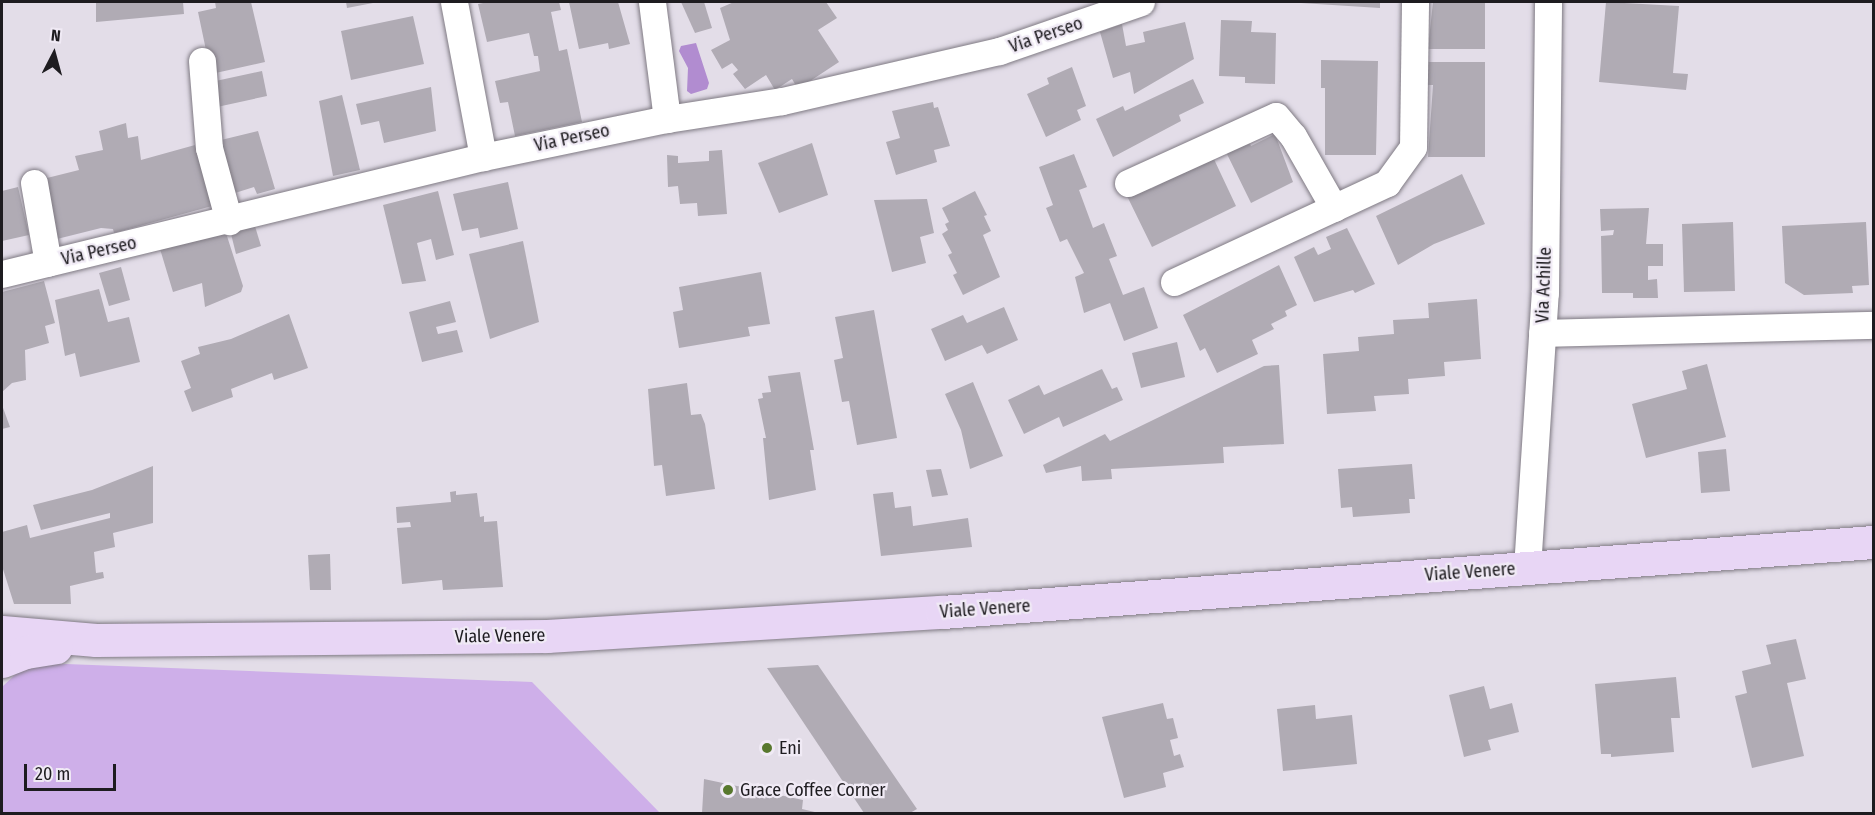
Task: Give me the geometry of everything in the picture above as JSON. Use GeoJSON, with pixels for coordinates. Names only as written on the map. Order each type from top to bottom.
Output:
{"type":"FeatureCollection","features":[{"type":"Feature","properties":{"kind":"street"},"geometry":{"type":"LineString","coordinates":[[454,2],[483,157]]}},
{"type":"Feature","properties":{"kind":"street"},"geometry":{"type":"LineString","coordinates":[[651,2],[667,119]]}},
{"type":"Feature","properties":{"kind":"street","name":"Via Perseo"},"geometry":{"type":"LineString","coordinates":[[2,274],[229,221],[483,157],[667,119],[782,101],[999,51],[1141,2]]}},
{"type":"Feature","properties":{"kind":"street"},"geometry":{"type":"LineString","coordinates":[[1174,282],[1387,183],[1413,147],[1415,2]]}},
{"type":"Feature","properties":{"kind":"street","name":"Via Achille"},"geometry":{"type":"LineString","coordinates":[[1527,568],[1542,333],[1548,2]]}},
{"type":"Feature","properties":{"kind":"street"},"geometry":{"type":"LineString","coordinates":[[202,61],[208,148],[229,221]]}},
{"type":"Feature","properties":{"kind":"street"},"geometry":{"type":"LineString","coordinates":[[1128,183],[1276,116],[1293,136],[1334,208]]}},
{"type":"Feature","properties":{"kind":"street"},"geometry":{"type":"LineString","coordinates":[[34,183],[48,263]]}},
{"type":"Feature","properties":{"kind":"street"},"geometry":{"type":"LineString","coordinates":[[1542,333],[1874,325]]}},
{"type":"Feature","properties":{"kind":"street","name":"Viale Venere"},"geometry":{"type":"LineString","coordinates":[[2,632],[96,640],[547,636],[942,612],[1874,542]]}},
{"type":"Feature","properties":{"kind":"street","name":"Viale Venere"},"geometry":{"type":"LineString","coordinates":[[2,661],[26,652],[96,640]]}},
{"type":"Feature","properties":{"kind":"shaded area"},"geometry":{"type":"Polygon","coordinates":[[[696,43],[709,83],[707,89],[691,94],[687,91],[688,68],[679,51],[681,46],[696,43]]]}},
{"type":"Feature","properties":{"kind":"shaded area"},"geometry":{"type":"Polygon","coordinates":[[[66,664],[532,682],[660,813],[2,814],[2,687],[19,671],[34,665],[66,664]]]}},
{"type":"Feature","properties":{"kind":"building"},"geometry":{"type":"Polygon","coordinates":[[[96,2],[183,2],[184,14],[96,22],[96,2]]]}},
{"type":"Feature","properties":{"kind":"building"},"geometry":{"type":"Polygon","coordinates":[[[215,2],[251,2],[265,62],[211,74],[198,12],[216,8],[215,2]]]}},
{"type":"Feature","properties":{"kind":"building"},"geometry":{"type":"Polygon","coordinates":[[[346,2],[373,2],[373,3],[347,8],[346,2]]]}},
{"type":"Feature","properties":{"kind":"building"},"geometry":{"type":"Polygon","coordinates":[[[559,2],[561,10],[551,12],[559,51],[567,49],[582,122],[515,136],[508,102],[500,103],[495,81],[540,71],[538,56],[534,56],[529,33],[487,42],[478,4],[559,2]]]}},
{"type":"Feature","properties":{"kind":"building"},"geometry":{"type":"Polygon","coordinates":[[[569,2],[618,2],[630,44],[609,49],[608,43],[579,49],[569,2]]]}},
{"type":"Feature","properties":{"kind":"building"},"geometry":{"type":"Polygon","coordinates":[[[681,2],[704,2],[712,28],[695,33],[681,2]]]}},
{"type":"Feature","properties":{"kind":"building"},"geometry":{"type":"Polygon","coordinates":[[[734,2],[826,2],[837,18],[818,30],[839,62],[798,89],[792,79],[775,90],[766,75],[745,89],[733,74],[738,70],[732,63],[722,69],[711,50],[730,40],[720,8],[734,2]]]}},
{"type":"Feature","properties":{"kind":"building"},"geometry":{"type":"Polygon","coordinates":[[[1285,2],[1380,2],[1380,8],[1285,2]]]}},
{"type":"Feature","properties":{"kind":"building"},"geometry":{"type":"Polygon","coordinates":[[[1433,2],[1485,2],[1485,49],[1428,49],[1433,2]]]}},
{"type":"Feature","properties":{"kind":"building"},"geometry":{"type":"Polygon","coordinates":[[[1606,2],[1679,6],[1673,73],[1688,74],[1686,90],[1599,82],[1606,2]]]}},
{"type":"Feature","properties":{"kind":"building"},"geometry":{"type":"Polygon","coordinates":[[[413,16],[424,64],[351,80],[341,31],[413,16]]]}},
{"type":"Feature","properties":{"kind":"building"},"geometry":{"type":"Polygon","coordinates":[[[1221,20],[1252,21],[1251,32],[1276,33],[1275,84],[1245,83],[1245,77],[1219,76],[1221,20]]]}},
{"type":"Feature","properties":{"kind":"building"},"geometry":{"type":"Polygon","coordinates":[[[1185,22],[1194,59],[1134,94],[1130,72],[1113,78],[1100,32],[1122,24],[1126,46],[1145,42],[1143,32],[1185,22]]]}},
{"type":"Feature","properties":{"kind":"building"},"geometry":{"type":"Polygon","coordinates":[[[1321,60],[1378,61],[1376,155],[1325,155],[1325,88],[1321,88],[1321,60]]]}},
{"type":"Feature","properties":{"kind":"building"},"geometry":{"type":"Polygon","coordinates":[[[1428,62],[1485,62],[1485,157],[1428,157],[1433,85],[1428,85],[1428,62]]]}},
{"type":"Feature","properties":{"kind":"building"},"geometry":{"type":"Polygon","coordinates":[[[1072,67],[1086,106],[1077,110],[1081,120],[1046,137],[1027,94],[1049,84],[1047,78],[1072,67]]]}},
{"type":"Feature","properties":{"kind":"building"},"geometry":{"type":"Polygon","coordinates":[[[262,71],[267,96],[217,107],[211,82],[262,71]]]}},
{"type":"Feature","properties":{"kind":"building"},"geometry":{"type":"Polygon","coordinates":[[[1193,79],[1204,103],[1179,115],[1181,121],[1113,157],[1096,119],[1123,106],[1125,111],[1193,79]]]}},
{"type":"Feature","properties":{"kind":"building"},"geometry":{"type":"Polygon","coordinates":[[[431,87],[436,131],[384,143],[379,121],[361,125],[356,104],[431,87]]]}},
{"type":"Feature","properties":{"kind":"building"},"geometry":{"type":"Polygon","coordinates":[[[342,95],[360,170],[333,176],[319,101],[342,95]]]}},
{"type":"Feature","properties":{"kind":"building"},"geometry":{"type":"Polygon","coordinates":[[[933,102],[934,108],[938,107],[950,146],[934,150],[937,162],[896,175],[886,142],[900,138],[892,111],[933,102]]]}},
{"type":"Feature","properties":{"kind":"building"},"geometry":{"type":"Polygon","coordinates":[[[126,123],[128,138],[138,136],[141,160],[195,145],[212,206],[114,233],[113,229],[101,228],[53,240],[39,180],[79,170],[75,156],[103,150],[99,131],[126,123]]]}},
{"type":"Feature","properties":{"kind":"building"},"geometry":{"type":"Polygon","coordinates":[[[258,131],[275,189],[257,194],[254,187],[235,193],[221,140],[258,131]]]}},
{"type":"Feature","properties":{"kind":"building"},"geometry":{"type":"Polygon","coordinates":[[[1275,134],[1293,182],[1251,203],[1225,150],[1248,139],[1251,146],[1275,134]]]}},
{"type":"Feature","properties":{"kind":"building"},"geometry":{"type":"Polygon","coordinates":[[[812,143],[828,195],[779,213],[758,163],[812,143]]]}},
{"type":"Feature","properties":{"kind":"building"},"geometry":{"type":"Polygon","coordinates":[[[722,150],[727,214],[698,216],[697,203],[680,204],[678,186],[668,187],[667,155],[678,156],[678,163],[709,161],[709,151],[722,150]]]}},
{"type":"Feature","properties":{"kind":"building"},"geometry":{"type":"Polygon","coordinates":[[[1074,154],[1087,187],[1079,190],[1093,228],[1104,223],[1117,256],[1109,259],[1123,295],[1144,287],[1158,328],[1124,341],[1110,303],[1084,313],[1075,277],[1084,273],[1067,239],[1060,242],[1046,208],[1053,205],[1039,167],[1074,154]]]}},
{"type":"Feature","properties":{"kind":"building"},"geometry":{"type":"Polygon","coordinates":[[[1212,155],[1236,206],[1152,247],[1127,196],[1150,185],[1151,189],[1212,155]]]}},
{"type":"Feature","properties":{"kind":"building"},"geometry":{"type":"Polygon","coordinates":[[[1462,174],[1485,224],[1434,244],[1398,265],[1376,216],[1462,174]]]}},
{"type":"Feature","properties":{"kind":"building"},"geometry":{"type":"Polygon","coordinates":[[[508,182],[518,229],[480,238],[478,228],[462,231],[453,194],[508,182]]]}},
{"type":"Feature","properties":{"kind":"building"},"geometry":{"type":"Polygon","coordinates":[[[18,187],[29,235],[2,241],[2,191],[18,187]]]}},
{"type":"Feature","properties":{"kind":"building"},"geometry":{"type":"Polygon","coordinates":[[[438,191],[454,255],[436,260],[431,239],[417,243],[426,281],[402,284],[383,205],[438,191]]]}},
{"type":"Feature","properties":{"kind":"building"},"geometry":{"type":"Polygon","coordinates":[[[975,191],[987,215],[984,216],[991,231],[983,235],[1000,277],[963,295],[953,275],[957,273],[948,255],[952,253],[942,234],[948,230],[945,224],[949,222],[942,208],[975,191]]]}},
{"type":"Feature","properties":{"kind":"building"},"geometry":{"type":"Polygon","coordinates":[[[927,199],[934,233],[920,237],[926,263],[892,272],[874,200],[927,199]]]}},
{"type":"Feature","properties":{"kind":"building"},"geometry":{"type":"Polygon","coordinates":[[[1649,208],[1646,244],[1663,244],[1663,266],[1648,266],[1648,280],[1657,279],[1658,298],[1633,298],[1633,293],[1602,293],[1601,236],[1613,235],[1614,230],[1601,231],[1600,209],[1649,208]]]}},
{"type":"Feature","properties":{"kind":"building"},"geometry":{"type":"Polygon","coordinates":[[[1733,222],[1735,291],[1684,292],[1682,224],[1733,222]]]}},
{"type":"Feature","properties":{"kind":"building"},"geometry":{"type":"Polygon","coordinates":[[[1866,222],[1869,285],[1852,286],[1853,293],[1804,295],[1785,283],[1782,226],[1866,222]]]}},
{"type":"Feature","properties":{"kind":"building"},"geometry":{"type":"Polygon","coordinates":[[[254,223],[261,246],[236,254],[230,230],[254,223]]]}},
{"type":"Feature","properties":{"kind":"building"},"geometry":{"type":"Polygon","coordinates":[[[1347,228],[1375,284],[1355,293],[1353,290],[1314,302],[1294,257],[1314,247],[1318,255],[1331,249],[1326,237],[1347,228]]]}},
{"type":"Feature","properties":{"kind":"building"},"geometry":{"type":"Polygon","coordinates":[[[226,233],[243,286],[241,292],[205,307],[202,283],[173,292],[160,249],[226,233]]]}},
{"type":"Feature","properties":{"kind":"building"},"geometry":{"type":"Polygon","coordinates":[[[523,241],[539,322],[490,339],[469,254],[523,241]]]}},
{"type":"Feature","properties":{"kind":"building"},"geometry":{"type":"Polygon","coordinates":[[[1279,265],[1297,305],[1285,311],[1287,316],[1271,324],[1274,329],[1252,340],[1258,354],[1217,373],[1205,348],[1200,351],[1183,315],[1279,265]]]}},
{"type":"Feature","properties":{"kind":"building"},"geometry":{"type":"Polygon","coordinates":[[[121,267],[130,300],[109,306],[99,273],[121,267]]]}},
{"type":"Feature","properties":{"kind":"building"},"geometry":{"type":"Polygon","coordinates":[[[761,272],[770,324],[748,327],[750,336],[679,348],[673,312],[683,310],[679,287],[761,272]]]}},
{"type":"Feature","properties":{"kind":"building"},"geometry":{"type":"Polygon","coordinates":[[[44,281],[55,323],[45,326],[49,343],[25,350],[26,380],[12,383],[2,392],[2,292],[44,281]]]}},
{"type":"Feature","properties":{"kind":"building"},"geometry":{"type":"Polygon","coordinates":[[[99,289],[108,322],[129,317],[140,362],[80,377],[75,353],[65,356],[55,300],[99,289]]]}},
{"type":"Feature","properties":{"kind":"building"},"geometry":{"type":"Polygon","coordinates":[[[1477,299],[1481,359],[1444,362],[1445,376],[1408,379],[1409,394],[1374,396],[1376,411],[1327,414],[1323,354],[1359,351],[1358,337],[1394,334],[1393,320],[1429,318],[1428,303],[1477,299]]]}},
{"type":"Feature","properties":{"kind":"building"},"geometry":{"type":"Polygon","coordinates":[[[450,301],[456,322],[436,327],[438,334],[457,330],[463,352],[422,362],[409,312],[450,301]]]}},
{"type":"Feature","properties":{"kind":"building"},"geometry":{"type":"Polygon","coordinates":[[[1004,307],[1018,340],[987,354],[982,345],[945,361],[931,329],[963,315],[967,323],[1004,307]]]}},
{"type":"Feature","properties":{"kind":"building"},"geometry":{"type":"Polygon","coordinates":[[[874,310],[897,438],[857,445],[849,401],[842,402],[834,360],[843,358],[835,317],[874,310]]]}},
{"type":"Feature","properties":{"kind":"building"},"geometry":{"type":"Polygon","coordinates":[[[289,314],[308,368],[274,380],[272,373],[231,389],[233,397],[192,412],[184,391],[191,388],[181,361],[200,354],[198,347],[231,339],[289,314]]]}},
{"type":"Feature","properties":{"kind":"building"},"geometry":{"type":"Polygon","coordinates":[[[1177,342],[1185,377],[1141,388],[1132,353],[1177,342]]]}},
{"type":"Feature","properties":{"kind":"building"},"geometry":{"type":"Polygon","coordinates":[[[1707,364],[1726,437],[1646,458],[1632,404],[1687,389],[1682,371],[1707,364]]]}},
{"type":"Feature","properties":{"kind":"building"},"geometry":{"type":"Polygon","coordinates":[[[1279,365],[1284,444],[1223,447],[1224,463],[1111,469],[1112,479],[1082,481],[1081,466],[1046,473],[1043,465],[1105,434],[1110,441],[1264,366],[1279,365]]]}},
{"type":"Feature","properties":{"kind":"building"},"geometry":{"type":"Polygon","coordinates":[[[1102,369],[1112,389],[1117,387],[1123,400],[1063,427],[1059,417],[1024,434],[1008,400],[1039,385],[1044,395],[1102,369]]]}},
{"type":"Feature","properties":{"kind":"building"},"geometry":{"type":"Polygon","coordinates":[[[800,372],[814,450],[810,450],[816,490],[769,500],[763,438],[766,438],[758,399],[763,398],[762,393],[771,392],[768,376],[800,372]]]}},
{"type":"Feature","properties":{"kind":"building"},"geometry":{"type":"Polygon","coordinates":[[[973,382],[1003,456],[970,469],[961,430],[945,394],[973,382]]]}},
{"type":"Feature","properties":{"kind":"building"},"geometry":{"type":"Polygon","coordinates":[[[687,383],[691,415],[701,414],[705,424],[715,489],[666,496],[662,465],[654,466],[648,389],[687,383]]]}},
{"type":"Feature","properties":{"kind":"building"},"geometry":{"type":"Polygon","coordinates":[[[2,405],[10,427],[2,429],[2,405]]]}},
{"type":"Feature","properties":{"kind":"building"},"geometry":{"type":"Polygon","coordinates":[[[1726,449],[1730,491],[1701,493],[1698,452],[1726,449]]]}},
{"type":"Feature","properties":{"kind":"building"},"geometry":{"type":"Polygon","coordinates":[[[1412,464],[1415,499],[1409,499],[1410,513],[1353,517],[1352,507],[1341,508],[1338,469],[1412,464]]]}},
{"type":"Feature","properties":{"kind":"building"},"geometry":{"type":"Polygon","coordinates":[[[153,466],[153,523],[113,533],[115,547],[94,552],[96,573],[103,572],[104,578],[70,586],[71,604],[14,604],[2,566],[2,532],[27,525],[30,538],[110,518],[110,513],[41,530],[33,505],[92,490],[153,466]]]}},
{"type":"Feature","properties":{"kind":"building"},"geometry":{"type":"Polygon","coordinates":[[[941,469],[948,495],[932,497],[926,470],[941,469]]]}},
{"type":"Feature","properties":{"kind":"building"},"geometry":{"type":"Polygon","coordinates":[[[456,491],[456,495],[477,493],[480,517],[484,516],[484,522],[497,521],[503,587],[443,590],[442,580],[402,584],[397,528],[411,527],[410,522],[397,523],[396,507],[451,502],[450,492],[456,491]]]}},
{"type":"Feature","properties":{"kind":"building"},"geometry":{"type":"Polygon","coordinates":[[[893,492],[895,508],[911,506],[913,526],[968,518],[972,547],[881,556],[873,494],[893,492]]]}},
{"type":"Feature","properties":{"kind":"building"},"geometry":{"type":"Polygon","coordinates":[[[330,554],[331,590],[310,590],[308,555],[330,554]]]}},
{"type":"Feature","properties":{"kind":"building"},"geometry":{"type":"Polygon","coordinates":[[[1796,639],[1806,679],[1787,683],[1804,756],[1752,768],[1735,696],[1747,693],[1742,671],[1771,664],[1766,645],[1796,639]]]}},
{"type":"Feature","properties":{"kind":"building"},"geometry":{"type":"Polygon","coordinates":[[[818,665],[917,809],[910,813],[864,813],[767,668],[818,665]]]}},
{"type":"Feature","properties":{"kind":"building"},"geometry":{"type":"Polygon","coordinates":[[[1676,677],[1680,718],[1671,718],[1674,752],[1611,757],[1611,754],[1601,754],[1595,684],[1676,677]]]}},
{"type":"Feature","properties":{"kind":"building"},"geometry":{"type":"Polygon","coordinates":[[[1484,686],[1490,709],[1512,703],[1519,732],[1488,740],[1491,750],[1464,757],[1449,695],[1484,686]]]}},
{"type":"Feature","properties":{"kind":"building"},"geometry":{"type":"Polygon","coordinates":[[[1163,703],[1167,719],[1173,718],[1178,738],[1170,740],[1174,756],[1180,754],[1184,767],[1163,773],[1166,787],[1124,798],[1102,717],[1163,703]]]}},
{"type":"Feature","properties":{"kind":"building"},"geometry":{"type":"Polygon","coordinates":[[[1315,705],[1316,719],[1352,715],[1357,764],[1283,771],[1277,709],[1315,705]]]}},
{"type":"Feature","properties":{"kind":"building","name":"Grace Coffee Corner"},"geometry":{"type":"Polygon","coordinates":[[[704,779],[803,800],[802,809],[819,813],[702,813],[704,779]]]}},
{"type":"Feature","properties":{"kind":"place","name":"Eni"},"geometry":{"type":"Point","coordinates":[767,748]}},
{"type":"Feature","properties":{"kind":"place","name":"Grace Coffee Corner"},"geometry":{"type":"Point","coordinates":[728,790]}}]}
